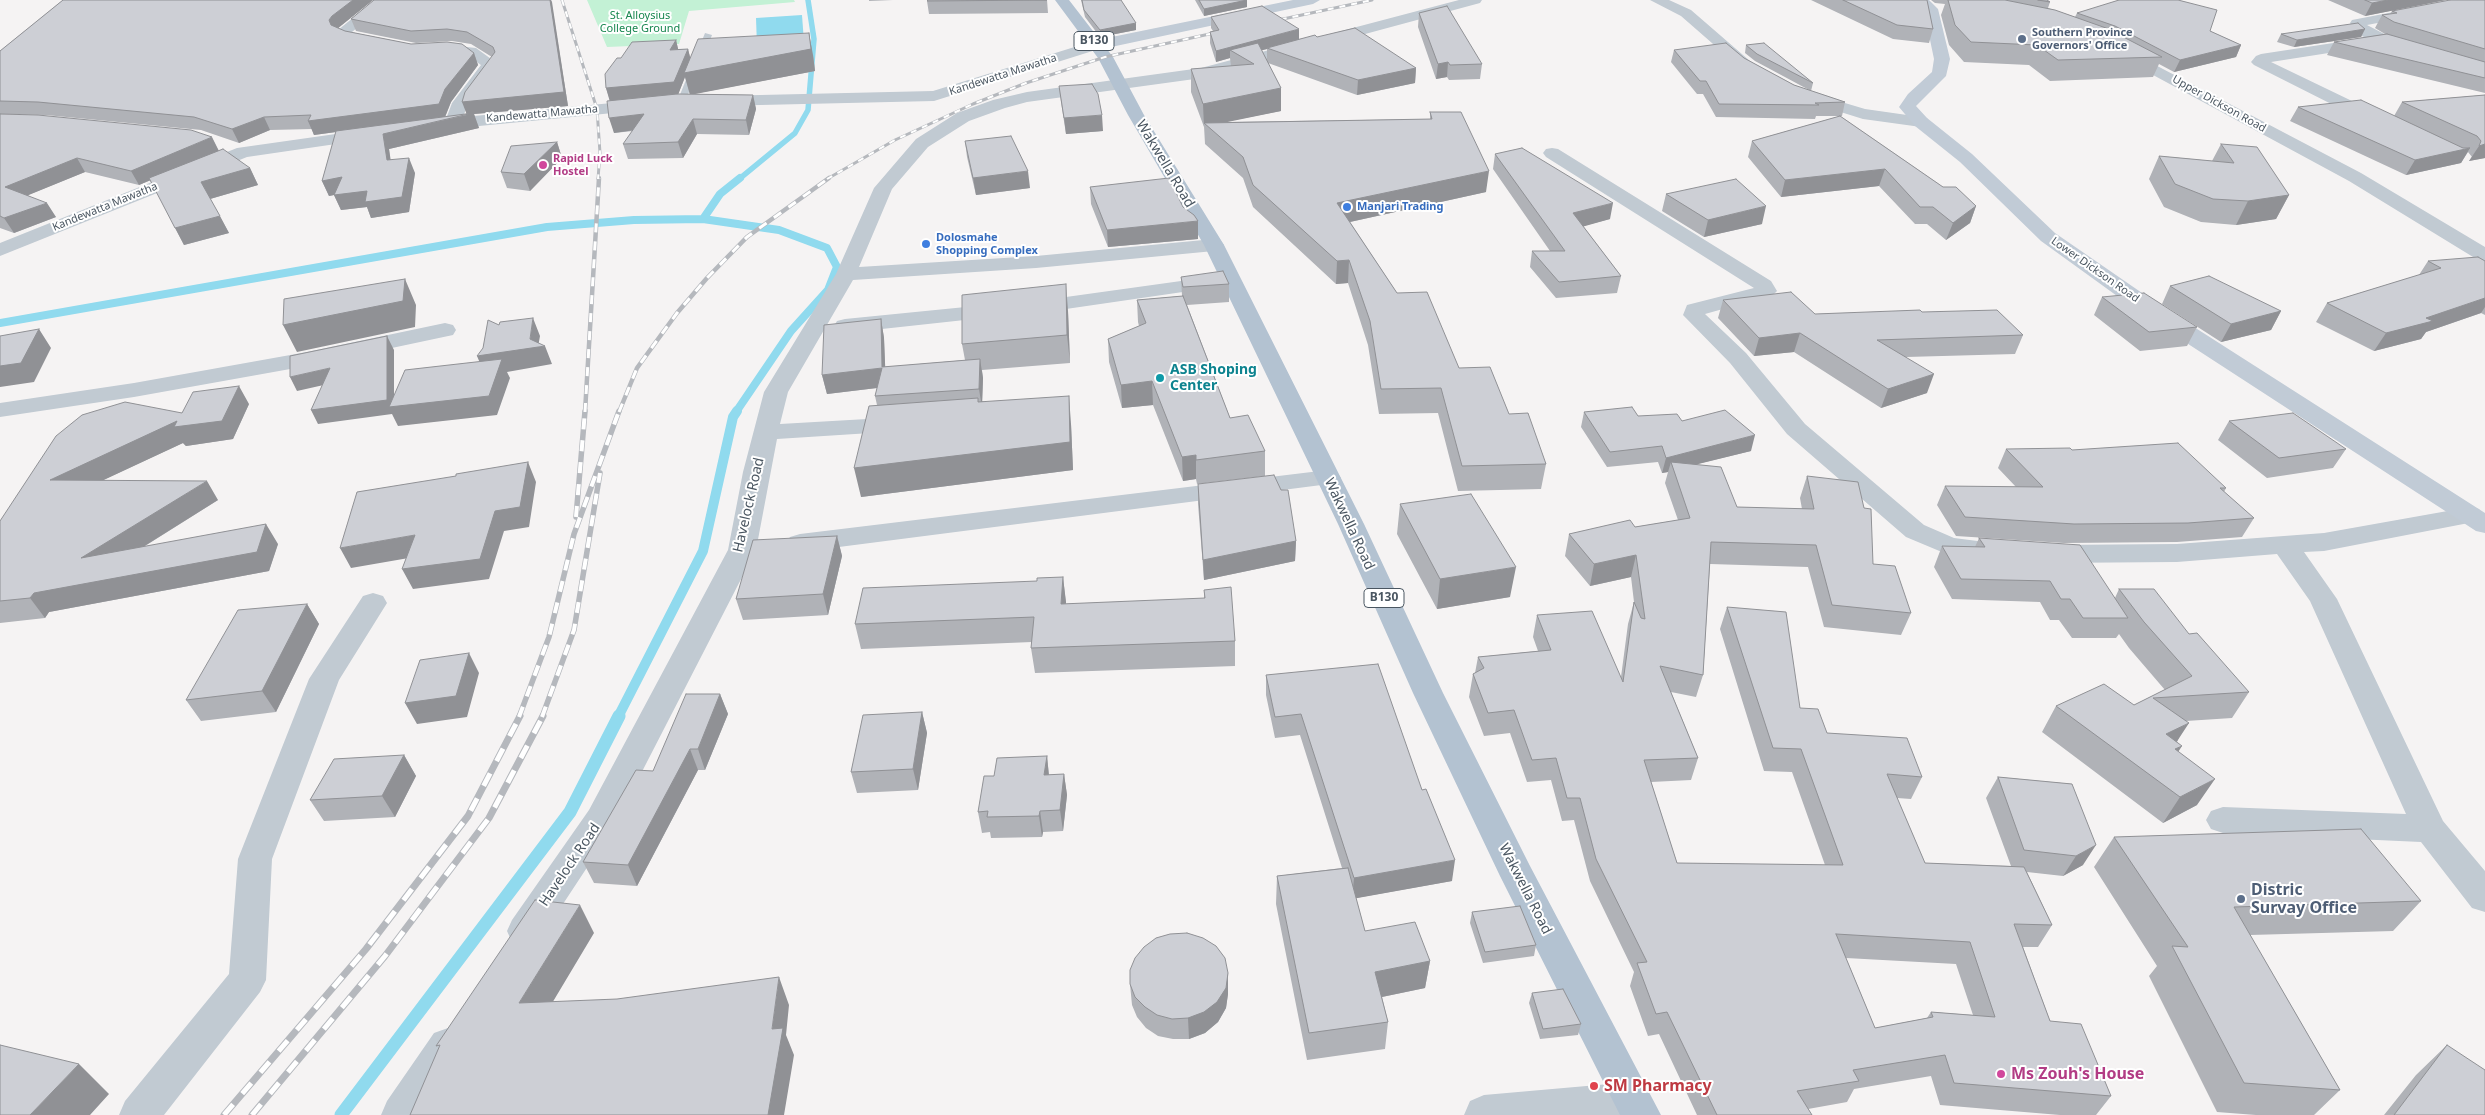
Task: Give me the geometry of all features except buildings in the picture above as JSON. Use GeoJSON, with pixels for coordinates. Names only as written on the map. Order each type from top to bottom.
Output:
{"type":"FeatureCollection","features":[{"type":"Feature","properties":{"kind":"main road","name":"Wakwella Road"},"geometry":{"type":"LineString","coordinates":[[1062,0],[1097,45],[1136,115],[1214,244],[1351,524],[1432,702],[1636,1108]]}},
{"type":"Feature","properties":{"kind":"street"},"geometry":{"type":"LineString","coordinates":[[384,0],[364,12],[342,33],[351,38],[388,45]]}},
{"type":"Feature","properties":{"kind":"street"},"geometry":{"type":"LineString","coordinates":[[1097,45],[1313,0]]}},
{"type":"Feature","properties":{"kind":"street","name":"Havelock Road"},"geometry":{"type":"LineString","coordinates":[[512,950],[601,819],[742,550],[776,392],[846,274],[883,188],[922,143],[963,116],[999,104],[1027,98],[1202,73],[1475,0]]}},
{"type":"Feature","properties":{"kind":"street"},"geometry":{"type":"LineString","coordinates":[[1657,0],[1686,13],[1748,66],[1764,75]]}},
{"type":"Feature","properties":{"kind":"street"},"geometry":{"type":"LineString","coordinates":[[2400,46],[2365,32],[2357,23],[2478,0]]}},
{"type":"Feature","properties":{"kind":"street","name":"Lower Dickson Road"},"geometry":{"type":"LineString","coordinates":[[1934,6],[1942,59],[1940,73],[1914,97],[1907,107],[1921,122],[1966,158],[2048,237],[2150,309],[2477,520]]}},
{"type":"Feature","properties":{"kind":"street"},"geometry":{"type":"LineString","coordinates":[[2381,40],[2261,59],[2259,62],[2384,123]]}},
{"type":"Feature","properties":{"kind":"street","name":"Kandewatta Mawatha"},"geometry":{"type":"LineString","coordinates":[[424,127],[681,102],[826,100],[948,94],[1097,45]]}},
{"type":"Feature","properties":{"kind":"street","name":"Upper Dickson Road"},"geometry":{"type":"LineString","coordinates":[[2112,47],[2355,177],[2485,256]]}},
{"type":"Feature","properties":{"kind":"street"},"geometry":{"type":"LineString","coordinates":[[425,50],[452,48],[471,51],[490,64],[460,102],[453,123]]}},
{"type":"Feature","properties":{"kind":"street"},"geometry":{"type":"LineString","coordinates":[[1797,93],[1863,114],[1921,122]]}},
{"type":"Feature","properties":{"kind":"street","name":"Kandewatta Mawatha"},"geometry":{"type":"LineString","coordinates":[[0,250],[242,152],[386,132]]}},
{"type":"Feature","properties":{"kind":"street"},"geometry":{"type":"LineString","coordinates":[[219,142],[242,152]]}},
{"type":"Feature","properties":{"kind":"street"},"geometry":{"type":"LineString","coordinates":[[1552,153],[1764,285],[1766,291],[1695,310],[1694,315],[1738,358],[1796,429],[1915,531],[1928,538],[1949,546],[2021,552],[2064,554],[2177,553],[2324,542],[2477,520]]}},
{"type":"Feature","properties":{"kind":"street"},"geometry":{"type":"LineString","coordinates":[[846,274],[1036,262],[1214,244]]}},
{"type":"Feature","properties":{"kind":"street"},"geometry":{"type":"LineString","coordinates":[[814,329],[1066,303],[1232,280]]}},
{"type":"Feature","properties":{"kind":"street"},"geometry":{"type":"LineString","coordinates":[[0,410],[163,385],[445,330]]}},
{"type":"Feature","properties":{"kind":"street"},"geometry":{"type":"LineString","coordinates":[[766,432],[921,423]]}},
{"type":"Feature","properties":{"kind":"street"},"geometry":{"type":"LineString","coordinates":[[742,550],[1328,478]]}},
{"type":"Feature","properties":{"kind":"street"},"geometry":{"type":"LineString","coordinates":[[2284,544],[2323,599],[2430,829],[2485,898]]}},
{"type":"Feature","properties":{"kind":"street"},"geometry":{"type":"LineString","coordinates":[[139,1115],[247,980],[255,859],[324,679],[373,603]]}},
{"type":"Feature","properties":{"kind":"street"},"geometry":{"type":"LineString","coordinates":[[2223,820],[2430,829]]}},
{"type":"Feature","properties":{"kind":"street"},"geometry":{"type":"LineString","coordinates":[[401,1115],[462,1024]]}},
{"type":"Feature","properties":{"kind":"street"},"geometry":{"type":"LineString","coordinates":[[1484,1115],[1636,1108]]}},
{"type":"Feature","properties":{"kind":"lane"},"geometry":{"type":"LineString","coordinates":[[681,102],[708,35]]}},
{"type":"Feature","properties":{"kind":"green space","name":"St. Alloysius College Ground"},"geometry":{"type":"Polygon","coordinates":[[[587,0],[794,0],[795,2],[689,11],[679,44],[607,47],[587,0]]]}},
{"type":"Feature","properties":{"kind":"water"},"geometry":{"type":"Polygon","coordinates":[[[802,15],[804,42],[757,46],[756,18],[802,15]]]}},
{"type":"Feature","properties":{"kind":"waterway"},"geometry":{"type":"LineString","coordinates":[[739,179],[795,133],[808,110],[814,39],[808,0]]}},
{"type":"Feature","properties":{"kind":"waterway"},"geometry":{"type":"LineString","coordinates":[[703,219],[720,194],[740,178]]}},
{"type":"Feature","properties":{"kind":"waterway"},"geometry":{"type":"LineString","coordinates":[[0,323],[547,227],[634,220],[703,219]]}},
{"type":"Feature","properties":{"kind":"waterway"},"geometry":{"type":"LineString","coordinates":[[703,219],[779,230],[827,248],[837,267],[828,290],[791,331],[736,412]]}},
{"type":"Feature","properties":{"kind":"waterway"},"geometry":{"type":"LineString","coordinates":[[618,717],[703,551],[733,417],[737,411]]}},
{"type":"Feature","properties":{"kind":"waterway"},"geometry":{"type":"LineString","coordinates":[[341,1115],[570,812],[619,716]]}},
{"type":"Feature","properties":{"kind":"railway"},"geometry":{"type":"LineString","coordinates":[[562,0],[597,109],[600,153],[598,179]]}},
{"type":"Feature","properties":{"kind":"railway"},"geometry":{"type":"LineString","coordinates":[[1269,22],[1372,0]]}},
{"type":"Feature","properties":{"kind":"railway"},"geometry":{"type":"LineString","coordinates":[[827,179],[895,140],[973,104],[1026,83],[1105,57],[1223,31]]}},
{"type":"Feature","properties":{"kind":"railway"},"geometry":{"type":"LineString","coordinates":[[585,412],[599,178]]}},
{"type":"Feature","properties":{"kind":"railway"},"geometry":{"type":"LineString","coordinates":[[619,412],[637,368],[677,313],[707,278],[747,237],[829,178]]}},
{"type":"Feature","properties":{"kind":"railway"},"geometry":{"type":"LineString","coordinates":[[576,517],[585,411]]}},
{"type":"Feature","properties":{"kind":"railway"},"geometry":{"type":"LineString","coordinates":[[519,717],[549,637],[574,534],[619,411]]}},
{"type":"Feature","properties":{"kind":"railway"},"geometry":{"type":"LineString","coordinates":[[542,717],[574,630],[600,473]]}},
{"type":"Feature","properties":{"kind":"railway"},"geometry":{"type":"LineString","coordinates":[[224,1115],[366,949],[468,816],[520,716]]}},
{"type":"Feature","properties":{"kind":"railway"},"geometry":{"type":"LineString","coordinates":[[252,1115],[385,956],[489,818],[543,716]]}},
{"type":"Feature","properties":{"kind":"place","name":"Southern Province Governors' Office"},"geometry":{"type":"Point","coordinates":[2022,39]}},
{"type":"Feature","properties":{"kind":"place","name":"Rapid Luck Hostel"},"geometry":{"type":"Point","coordinates":[543,165]}},
{"type":"Feature","properties":{"kind":"place","name":"Manjari Trading"},"geometry":{"type":"Point","coordinates":[1347,207]}},
{"type":"Feature","properties":{"kind":"place","name":"Dolosmahe Shopping Complex"},"geometry":{"type":"Point","coordinates":[926,244]}},
{"type":"Feature","properties":{"kind":"place","name":"ASB Shoping Center"},"geometry":{"type":"Point","coordinates":[1160,378]}},
{"type":"Feature","properties":{"kind":"place","name":"Distric Survay Office"},"geometry":{"type":"Point","coordinates":[2241,899]}},
{"type":"Feature","properties":{"kind":"place","name":"Ms Zouh's House"},"geometry":{"type":"Point","coordinates":[2001,1074]}},
{"type":"Feature","properties":{"kind":"place","name":"SM Pharmacy"},"geometry":{"type":"Point","coordinates":[1594,1086]}}]}
